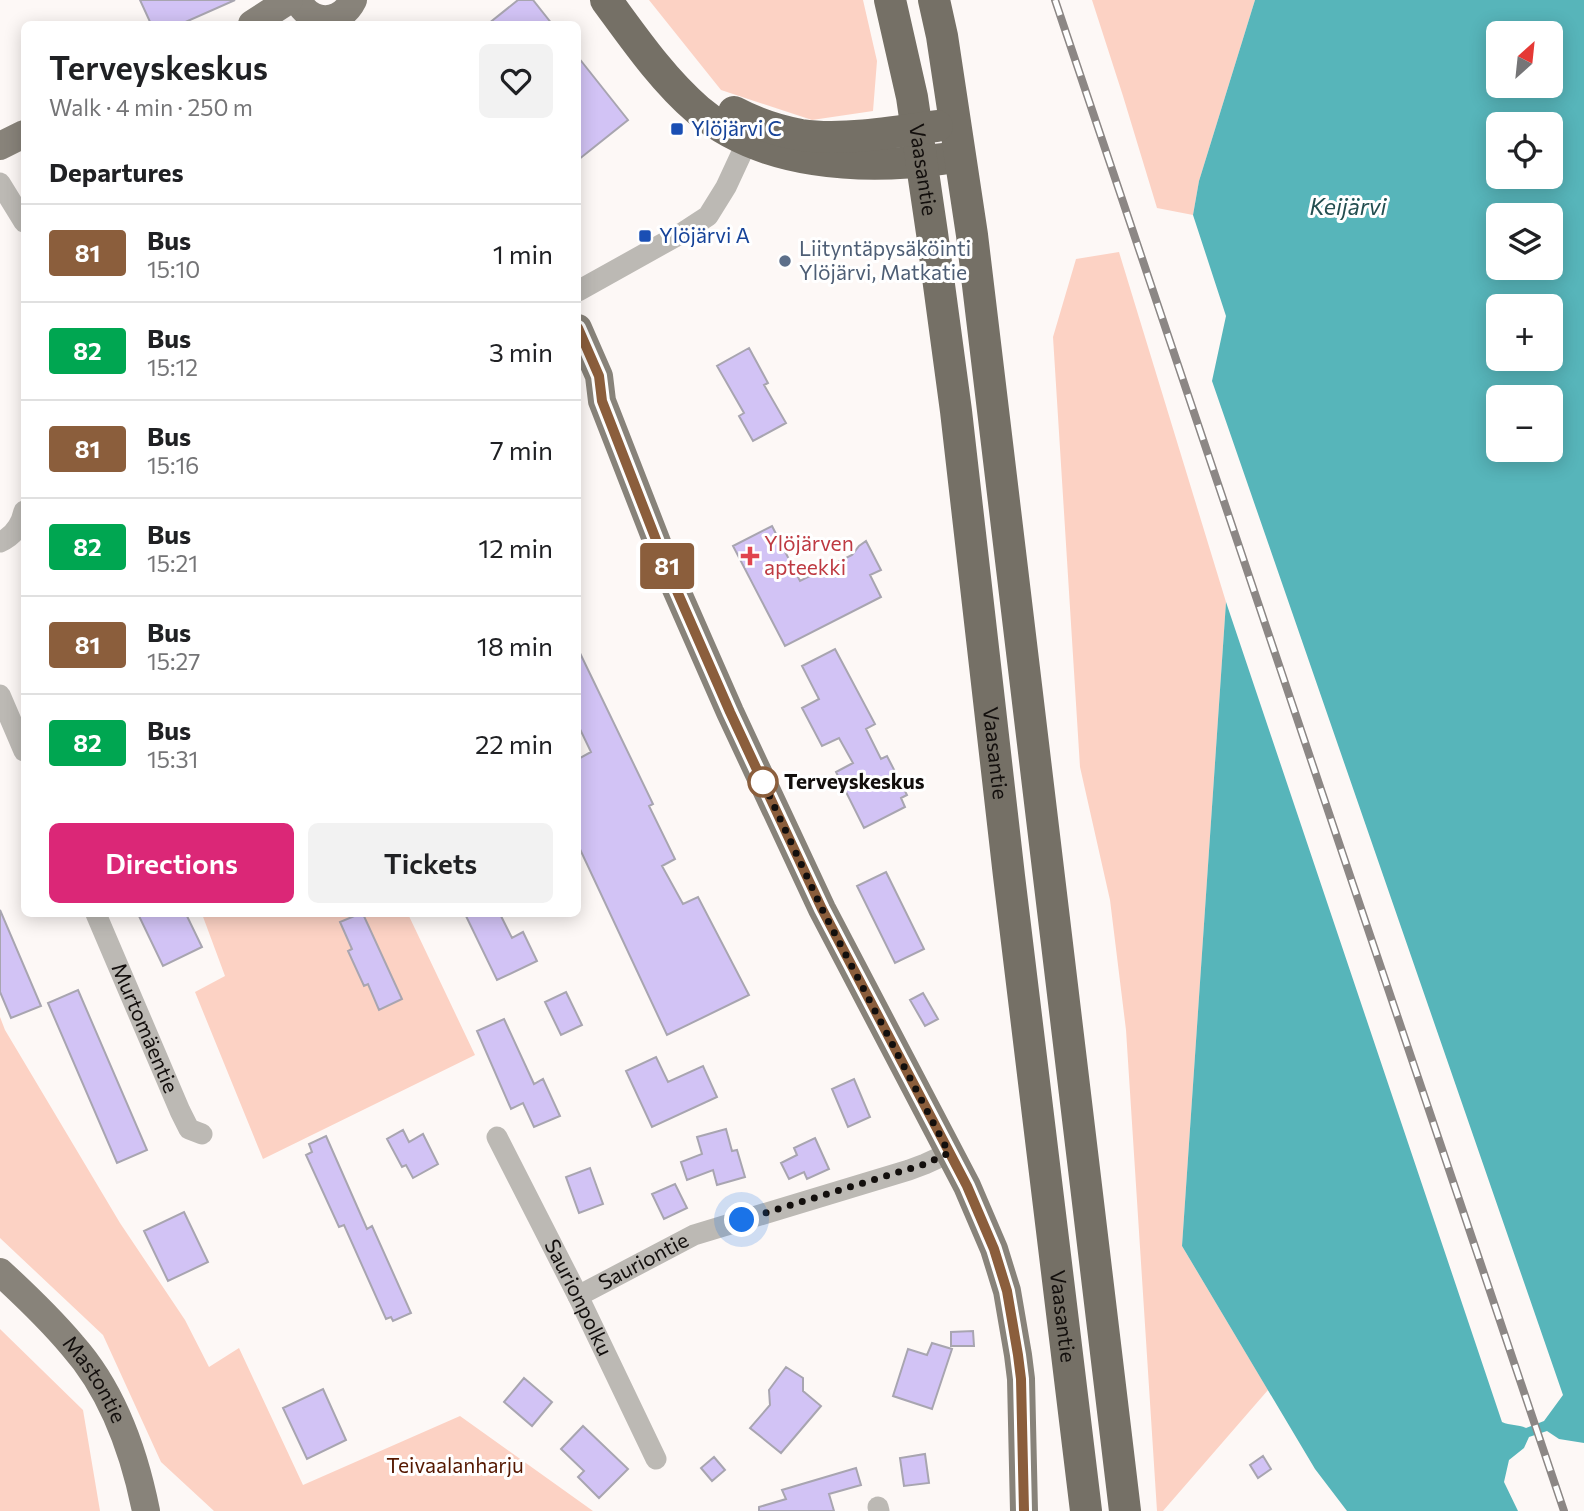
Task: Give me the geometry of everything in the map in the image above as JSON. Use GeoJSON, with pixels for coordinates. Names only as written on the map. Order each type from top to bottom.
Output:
{"type":"FeatureCollection","features":[{"type":"Feature","properties":{"kind":"highway"},"geometry":{"type":"LineString","coordinates":[[606,0],[654,63],[710,120],[752,132],[832,137],[956,123]]}},
{"type":"Feature","properties":{"kind":"highway"},"geometry":{"type":"LineString","coordinates":[[625,0],[686,77],[704,94],[730,110],[767,149],[828,162],[885,164],[960,156]]}},
{"type":"Feature","properties":{"kind":"highway","name":"Vaasantie"},"geometry":{"type":"LineString","coordinates":[[890,0],[912,97],[959,436],[1010,889],[1086,1511]]}},
{"type":"Feature","properties":{"kind":"highway","name":"Vaasantie"},"geometry":{"type":"LineString","coordinates":[[934,0],[956,123],[991,391],[1125,1511]]}},
{"type":"Feature","properties":{"kind":"main road"},"geometry":{"type":"LineString","coordinates":[[267,21],[306,13],[335,18],[356,9]]}},
{"type":"Feature","properties":{"kind":"main road"},"geometry":{"type":"LineString","coordinates":[[0,146],[21,136]]}},
{"type":"Feature","properties":{"kind":"main road"},"geometry":{"type":"LineString","coordinates":[[581,335],[599,376],[602,401],[669,573],[730,712],[822,909],[967,1186],[994,1249],[1012,1310],[1021,1379],[1024,1511]]}},
{"type":"Feature","properties":{"kind":"main road"},"geometry":{"type":"LineString","coordinates":[[581,371],[589,386],[602,401]]}},
{"type":"Feature","properties":{"kind":"main road","name":"Mastontie"},"geometry":{"type":"LineString","coordinates":[[0,1272],[74,1346],[102,1387],[125,1433],[146,1511]]}},
{"type":"Feature","properties":{"kind":"street"},"geometry":{"type":"LineString","coordinates":[[581,289],[708,216],[726,187],[752,132]]}},
{"type":"Feature","properties":{"kind":"street"},"geometry":{"type":"LineString","coordinates":[[0,183],[21,217]]}},
{"type":"Feature","properties":{"kind":"street"},"geometry":{"type":"LineString","coordinates":[[0,542],[16,531],[21,522]]}},
{"type":"Feature","properties":{"kind":"street"},"geometry":{"type":"LineString","coordinates":[[0,695],[21,744]]}},
{"type":"Feature","properties":{"kind":"street","name":"Murtomäentie"},"geometry":{"type":"LineString","coordinates":[[97,917],[180,1111],[189,1129],[202,1134]]}},
{"type":"Feature","properties":{"kind":"street","name":"Saurionpolku"},"geometry":{"type":"LineString","coordinates":[[497,1137],[578,1296],[656,1459]]}},
{"type":"Feature","properties":{"kind":"street","name":"Sauriontie"},"geometry":{"type":"LineString","coordinates":[[578,1296],[694,1235],[917,1167],[949,1153]]}},
{"type":"Feature","properties":{"kind":"green space"},"geometry":{"type":"Polygon","coordinates":[[[649,0],[863,0],[877,61],[873,111],[812,120],[721,90],[649,0]]]}},
{"type":"Feature","properties":{"kind":"green space"},"geometry":{"type":"Polygon","coordinates":[[[1092,0],[1255,0],[1199,181],[1193,215],[1157,208],[1092,0]]]}},
{"type":"Feature","properties":{"kind":"green space"},"geometry":{"type":"Polygon","coordinates":[[[1119,252],[1226,602],[1182,1246],[1268,1390],[1163,1511],[1157,1511],[1126,1030],[1110,900],[1080,767],[1053,337],[1076,259],[1119,252]]]}},
{"type":"Feature","properties":{"kind":"green space"},"geometry":{"type":"Polygon","coordinates":[[[203,917],[409,917],[475,1055],[263,1159],[195,992],[225,976],[203,917]]]}},
{"type":"Feature","properties":{"kind":"green space","name":"Teivaalanharju"},"geometry":{"type":"Polygon","coordinates":[[[0,1017],[5,1030],[120,1223],[185,1320],[209,1367],[239,1348],[303,1485],[460,1416],[593,1511],[214,1511],[161,1462],[103,1335],[0,1238],[0,1017]]]}},
{"type":"Feature","properties":{"kind":"green space"},"geometry":{"type":"Polygon","coordinates":[[[0,1329],[83,1410],[100,1511],[0,1511],[0,1329]]]}},
{"type":"Feature","properties":{"kind":"water","name":"Keijärvi"},"geometry":{"type":"Polygon","coordinates":[[[1255,0],[1584,0],[1584,1443],[1559,1439],[1547,1431],[1529,1437],[1524,1448],[1509,1460],[1504,1482],[1518,1511],[1347,1511],[1315,1469],[1182,1246],[1226,602],[1502,1422],[1526,1428],[1544,1421],[1563,1395],[1212,381],[1226,316],[1193,215],[1199,181],[1255,0]]]}},
{"type":"Feature","properties":{"kind":"building"},"geometry":{"type":"Polygon","coordinates":[[[140,0],[235,0],[188,21],[150,21],[140,0]]]}},
{"type":"Feature","properties":{"kind":"building"},"geometry":{"type":"Polygon","coordinates":[[[518,0],[533,0],[550,21],[492,21],[518,0]]]}},
{"type":"Feature","properties":{"kind":"building"},"geometry":{"type":"Polygon","coordinates":[[[581,61],[628,120],[581,158],[581,61]]]}},
{"type":"Feature","properties":{"kind":"building"},"geometry":{"type":"Polygon","coordinates":[[[749,348],[768,383],[764,385],[786,423],[753,441],[739,416],[744,413],[717,366],[749,348]]]}},
{"type":"Feature","properties":{"kind":"building"},"geometry":{"type":"Polygon","coordinates":[[[772,526],[800,581],[852,555],[866,541],[881,570],[870,575],[881,597],[785,646],[733,546],[772,526]]]}},
{"type":"Feature","properties":{"kind":"building"},"geometry":{"type":"Polygon","coordinates":[[[835,649],[875,724],[866,729],[881,759],[887,756],[907,795],[901,798],[905,807],[864,828],[836,772],[853,763],[839,738],[822,746],[802,708],[819,699],[802,666],[835,649]]]}},
{"type":"Feature","properties":{"kind":"building"},"geometry":{"type":"Polygon","coordinates":[[[581,655],[653,804],[649,806],[675,859],[662,866],[683,904],[698,897],[749,995],[667,1035],[581,851],[581,757],[591,752],[581,731],[581,655]]]}},
{"type":"Feature","properties":{"kind":"building"},"geometry":{"type":"Polygon","coordinates":[[[886,872],[924,949],[895,963],[857,886],[886,872]]]}},
{"type":"Feature","properties":{"kind":"building"},"geometry":{"type":"Polygon","coordinates":[[[0,910],[41,1006],[11,1018],[0,992],[0,910]]]}},
{"type":"Feature","properties":{"kind":"building"},"geometry":{"type":"Polygon","coordinates":[[[139,917],[187,917],[202,947],[163,966],[139,917]]]}},
{"type":"Feature","properties":{"kind":"building"},"geometry":{"type":"Polygon","coordinates":[[[352,917],[364,917],[402,999],[379,1010],[368,984],[364,986],[348,951],[352,949],[340,922],[352,917]]]}},
{"type":"Feature","properties":{"kind":"building"},"geometry":{"type":"Polygon","coordinates":[[[466,917],[502,917],[512,938],[523,932],[537,961],[497,980],[466,917]]]}},
{"type":"Feature","properties":{"kind":"building"},"geometry":{"type":"Polygon","coordinates":[[[78,990],[147,1150],[117,1163],[48,1003],[78,990]]]}},
{"type":"Feature","properties":{"kind":"building"},"geometry":{"type":"Polygon","coordinates":[[[566,992],[582,1025],[561,1035],[545,1002],[566,992]]]}},
{"type":"Feature","properties":{"kind":"building"},"geometry":{"type":"Polygon","coordinates":[[[923,993],[938,1019],[925,1026],[910,1000],[923,993]]]}},
{"type":"Feature","properties":{"kind":"building"},"geometry":{"type":"Polygon","coordinates":[[[504,1019],[534,1084],[543,1079],[560,1116],[534,1127],[523,1103],[511,1109],[477,1031],[504,1019]]]}},
{"type":"Feature","properties":{"kind":"building"},"geometry":{"type":"Polygon","coordinates":[[[656,1057],[668,1082],[703,1066],[717,1097],[652,1127],[626,1071],[656,1057]]]}},
{"type":"Feature","properties":{"kind":"building"},"geometry":{"type":"Polygon","coordinates":[[[854,1079],[870,1117],[848,1127],[832,1089],[854,1079]]]}},
{"type":"Feature","properties":{"kind":"building"},"geometry":{"type":"Polygon","coordinates":[[[726,1129],[732,1151],[737,1150],[745,1177],[717,1185],[713,1170],[687,1180],[681,1162],[702,1154],[697,1137],[726,1129]]]}},
{"type":"Feature","properties":{"kind":"building"},"geometry":{"type":"Polygon","coordinates":[[[403,1130],[409,1142],[423,1134],[438,1164],[413,1178],[406,1165],[402,1167],[387,1139],[403,1130]]]}},
{"type":"Feature","properties":{"kind":"building"},"geometry":{"type":"Polygon","coordinates":[[[326,1136],[367,1229],[372,1226],[411,1313],[393,1321],[391,1317],[386,1319],[344,1225],[339,1227],[306,1155],[312,1152],[309,1144],[326,1136]]]}},
{"type":"Feature","properties":{"kind":"building"},"geometry":{"type":"Polygon","coordinates":[[[815,1138],[829,1169],[807,1179],[804,1172],[789,1179],[781,1163],[797,1155],[794,1148],[815,1138]]]}},
{"type":"Feature","properties":{"kind":"building"},"geometry":{"type":"Polygon","coordinates":[[[590,1168],[603,1204],[579,1213],[566,1177],[590,1168]]]}},
{"type":"Feature","properties":{"kind":"building"},"geometry":{"type":"Polygon","coordinates":[[[675,1184],[687,1208],[664,1219],[652,1194],[675,1184]]]}},
{"type":"Feature","properties":{"kind":"building"},"geometry":{"type":"Polygon","coordinates":[[[184,1212],[208,1262],[168,1281],[144,1231],[184,1212]]]}},
{"type":"Feature","properties":{"kind":"building"},"geometry":{"type":"Polygon","coordinates":[[[973,1331],[974,1346],[951,1346],[951,1332],[973,1331]]]}},
{"type":"Feature","properties":{"kind":"building"},"geometry":{"type":"Polygon","coordinates":[[[932,1343],[952,1349],[932,1409],[893,1396],[908,1349],[927,1355],[932,1343]]]}},
{"type":"Feature","properties":{"kind":"building"},"geometry":{"type":"Polygon","coordinates":[[[786,1367],[803,1378],[803,1391],[821,1406],[781,1453],[750,1428],[770,1405],[769,1390],[786,1367]]]}},
{"type":"Feature","properties":{"kind":"building"},"geometry":{"type":"Polygon","coordinates":[[[524,1378],[552,1402],[532,1426],[504,1402],[524,1378]]]}},
{"type":"Feature","properties":{"kind":"building"},"geometry":{"type":"Polygon","coordinates":[[[323,1389],[346,1440],[307,1459],[283,1408],[323,1389]]]}},
{"type":"Feature","properties":{"kind":"building"},"geometry":{"type":"Polygon","coordinates":[[[583,1426],[628,1469],[599,1498],[578,1477],[584,1471],[561,1449],[583,1426]]]}},
{"type":"Feature","properties":{"kind":"building"},"geometry":{"type":"Polygon","coordinates":[[[925,1454],[929,1483],[904,1486],[900,1458],[925,1454]]]}},
{"type":"Feature","properties":{"kind":"building"},"geometry":{"type":"Polygon","coordinates":[[[1263,1456],[1271,1469],[1258,1478],[1250,1465],[1263,1456]]]}},
{"type":"Feature","properties":{"kind":"building"},"geometry":{"type":"Polygon","coordinates":[[[714,1457],[725,1470],[712,1481],[701,1468],[714,1457]]]}},
{"type":"Feature","properties":{"kind":"building"},"geometry":{"type":"Polygon","coordinates":[[[856,1468],[861,1485],[829,1494],[834,1511],[759,1511],[759,1507],[786,1499],[782,1490],[856,1468]]]}},
{"type":"Feature","properties":{"kind":"railway"},"geometry":{"type":"LineString","coordinates":[[1055,0],[1564,1511]]}},
{"type":"Feature","properties":{"kind":"bus line","name":"81"},"geometry":{"type":"LineString","coordinates":[[581,335],[599,376],[602,401],[669,573],[719,690],[822,909],[967,1186],[994,1249],[1007,1291],[1021,1379],[1024,1511]]}},
{"type":"Feature","properties":{"kind":"place","name":"Ylöjärvi C"},"geometry":{"type":"Point","coordinates":[677,129]}},
{"type":"Feature","properties":{"kind":"place","name":"Ylöjärvi A"},"geometry":{"type":"Point","coordinates":[645,236]}},
{"type":"Feature","properties":{"kind":"place","name":"Liityntäpysäköinti Ylöjärvi, Matkatie"},"geometry":{"type":"Point","coordinates":[785,261]}},
{"type":"Feature","properties":{"kind":"place","name":"Ylöjärven apteekki"},"geometry":{"type":"Point","coordinates":[750,556]}},
{"type":"Feature","properties":{"kind":"place","name":"Terveyskeskus"},"geometry":{"type":"Point","coordinates":[763,782]}},
{"type":"Feature","properties":{"kind":"route"},"geometry":{"type":"LineString","coordinates":[[742,1220],[925,1164],[949,1153],[822,909],[763,782]]}}]}
